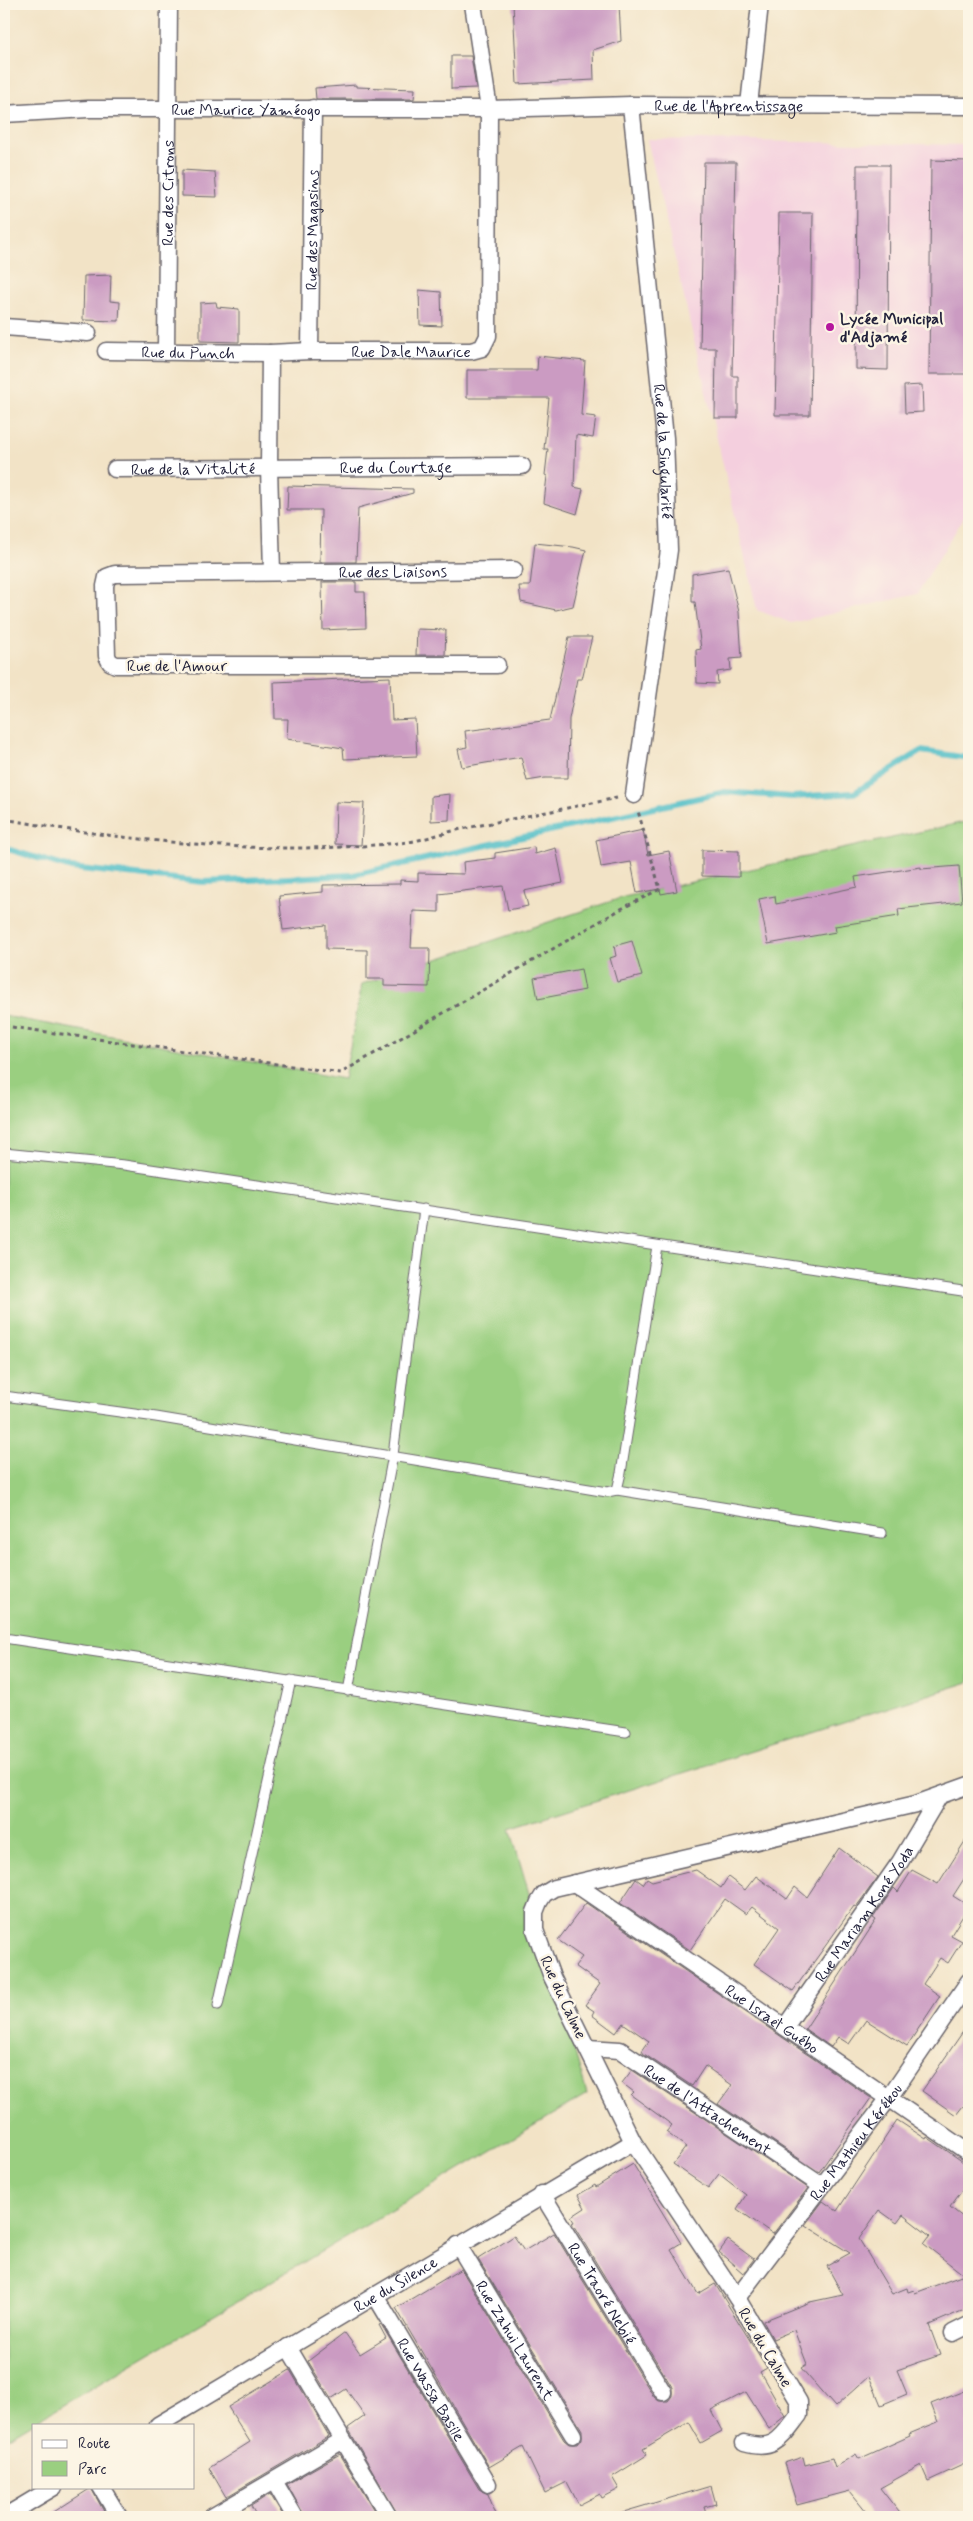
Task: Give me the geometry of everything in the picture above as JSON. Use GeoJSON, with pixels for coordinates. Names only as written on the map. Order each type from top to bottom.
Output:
{"type":"FeatureCollection","features":[{"type":"Feature","properties":{"kind":"street","name":"Rue des Citrons"},"geometry":{"type":"LineString","coordinates":[[166,352],[169,4]]}},
{"type":"Feature","properties":{"kind":"street","name":"Rue Dale Maurice"},"geometry":{"type":"LineString","coordinates":[[270,353],[310,351],[471,351],[482,348],[488,336],[489,109],[473,4]]}},
{"type":"Feature","properties":{"kind":"street"},"geometry":{"type":"LineString","coordinates":[[750,105],[760,4]]}},
{"type":"Feature","properties":{"kind":"street","name":"Rue de l'Apprentissage"},"geometry":{"type":"LineString","coordinates":[[489,109],[631,105],[969,106]]}},
{"type":"Feature","properties":{"kind":"street","name":"Rue de la Singularité"},"geometry":{"type":"LineString","coordinates":[[631,105],[664,438],[669,550],[634,795]]}},
{"type":"Feature","properties":{"kind":"street","name":"Rue Maurice Yaméogo"},"geometry":{"type":"LineString","coordinates":[[4,114],[88,109],[168,111],[313,108],[489,109]]}},
{"type":"Feature","properties":{"kind":"street","name":"Rue des Magasins"},"geometry":{"type":"LineString","coordinates":[[310,351],[313,108]]}},
{"type":"Feature","properties":{"kind":"street"},"geometry":{"type":"LineString","coordinates":[[4,328],[88,333]]}},
{"type":"Feature","properties":{"kind":"street","name":"Rue du Punch"},"geometry":{"type":"LineString","coordinates":[[106,351],[270,353]]}},
{"type":"Feature","properties":{"kind":"street"},"geometry":{"type":"LineString","coordinates":[[270,353],[269,468],[272,571]]}},
{"type":"Feature","properties":{"kind":"street","name":"Rue du Courtage"},"geometry":{"type":"LineString","coordinates":[[269,468],[522,466]]}},
{"type":"Feature","properties":{"kind":"street","name":"Rue de la Vitalité"},"geometry":{"type":"LineString","coordinates":[[115,469],[269,468]]}},
{"type":"Feature","properties":{"kind":"street","name":"Rue des Liaisons"},"geometry":{"type":"LineString","coordinates":[[272,571],[514,570]]}},
{"type":"Feature","properties":{"kind":"street","name":"Rue de l'Amour"},"geometry":{"type":"LineString","coordinates":[[272,571],[115,574],[107,577],[107,656],[110,662],[116,665],[497,665]]}},
{"type":"Feature","properties":{"kind":"street","name":"Rue du Calme"},"geometry":{"type":"LineString","coordinates":[[744,2443],[757,2448],[773,2444],[799,2415],[799,2402],[737,2298],[634,2142],[552,1977],[535,1930],[535,1912],[544,1894],[574,1883],[938,1798],[969,1786]]}},
{"type":"Feature","properties":{"kind":"street","name":"Rue Mariam Koné Yoda"},"geometry":{"type":"LineString","coordinates":[[785,2028],[900,1862],[938,1798]]}},
{"type":"Feature","properties":{"kind":"street","name":"Rue Israël Guébo"},"geometry":{"type":"LineString","coordinates":[[574,1883],[969,2153]]}},
{"type":"Feature","properties":{"kind":"street","name":"Rue Mathieu Kérékou"},"geometry":{"type":"LineString","coordinates":[[737,2298],[889,2098],[969,1981]]}},
{"type":"Feature","properties":{"kind":"street","name":"Rue de l'Attachement"},"geometry":{"type":"LineString","coordinates":[[588,2048],[620,2050],[822,2186]]}},
{"type":"Feature","properties":{"kind":"street","name":"Rue du Silence"},"geometry":{"type":"LineString","coordinates":[[160,2424],[542,2194],[634,2142]]}},
{"type":"Feature","properties":{"kind":"street","name":"Rue Traoré Nebié"},"geometry":{"type":"LineString","coordinates":[[542,2194],[662,2392]]}},
{"type":"Feature","properties":{"kind":"street","name":"Rue Zahui Laurent"},"geometry":{"type":"LineString","coordinates":[[458,2245],[572,2435]]}},
{"type":"Feature","properties":{"kind":"street","name":"Rue Wassa Basile"},"geometry":{"type":"LineString","coordinates":[[375,2295],[488,2484]]}},
{"type":"Feature","properties":{"kind":"street"},"geometry":{"type":"LineString","coordinates":[[953,2333],[969,2325]]}},
{"type":"Feature","properties":{"kind":"street"},"geometry":{"type":"LineString","coordinates":[[288,2347],[390,2517]]}},
{"type":"Feature","properties":{"kind":"street"},"geometry":{"type":"LineString","coordinates":[[212,2517],[343,2440]]}},
{"type":"Feature","properties":{"kind":"street"},"geometry":{"type":"LineString","coordinates":[[274,2481],[295,2517]]}},
{"type":"Feature","properties":{"kind":"street"},"geometry":{"type":"LineString","coordinates":[[4,2517],[52,2488]]}},
{"type":"Feature","properties":{"kind":"street"},"geometry":{"type":"LineString","coordinates":[[101,2488],[119,2517]]}},
{"type":"Feature","properties":{"kind":"lane"},"geometry":{"type":"LineString","coordinates":[[4,1153],[124,1165],[969,1292]]}},
{"type":"Feature","properties":{"kind":"lane"},"geometry":{"type":"LineString","coordinates":[[348,1691],[392,1455],[424,1209]]}},
{"type":"Feature","properties":{"kind":"lane"},"geometry":{"type":"LineString","coordinates":[[617,1490],[622,1473],[657,1246]]}},
{"type":"Feature","properties":{"kind":"lane"},"geometry":{"type":"LineString","coordinates":[[4,1396],[156,1417],[607,1492],[617,1490],[882,1533]]}},
{"type":"Feature","properties":{"kind":"lane"},"geometry":{"type":"LineString","coordinates":[[4,1638],[626,1732]]}},
{"type":"Feature","properties":{"kind":"lane"},"geometry":{"type":"LineString","coordinates":[[218,2005],[291,1680]]}},
{"type":"Feature","properties":{"kind":"path"},"geometry":{"type":"LineString","coordinates":[[4,819],[91,834],[232,846],[321,847],[400,843],[436,834],[634,795],[660,888],[621,908],[341,1073],[4,1026]]}},
{"type":"Feature","properties":{"kind":"shaded area","name":"Lycée Municipal d'Adjamé"},"geometry":{"type":"Polygon","coordinates":[[[647,139],[969,145],[969,509],[917,594],[791,623],[757,610],[647,139]]]}},
{"type":"Feature","properties":{"kind":"green space"},"geometry":{"type":"Polygon","coordinates":[[[969,821],[969,1682],[510,1828],[587,2094],[4,2440],[4,1016],[344,1079],[362,984],[624,897],[969,821]]]}},
{"type":"Feature","properties":{"kind":"building"},"geometry":{"type":"Polygon","coordinates":[[[513,4],[619,4],[621,41],[593,50],[594,80],[517,84],[513,4]]]}},
{"type":"Feature","properties":{"kind":"building"},"geometry":{"type":"Polygon","coordinates":[[[451,56],[471,56],[476,88],[451,89],[451,56]]]}},
{"type":"Feature","properties":{"kind":"building"},"geometry":{"type":"Polygon","coordinates":[[[356,85],[356,87],[415,89],[414,99],[316,99],[315,88],[356,85]]]}},
{"type":"Feature","properties":{"kind":"building"},"geometry":{"type":"Polygon","coordinates":[[[931,160],[968,161],[966,374],[929,374],[931,160]]]}},
{"type":"Feature","properties":{"kind":"building"},"geometry":{"type":"Polygon","coordinates":[[[704,162],[736,162],[732,376],[738,376],[738,418],[715,418],[716,348],[700,348],[704,162]]]}},
{"type":"Feature","properties":{"kind":"building"},"geometry":{"type":"Polygon","coordinates":[[[857,165],[889,165],[888,370],[856,369],[857,165]]]}},
{"type":"Feature","properties":{"kind":"building"},"geometry":{"type":"Polygon","coordinates":[[[182,170],[215,172],[217,197],[182,196],[182,170]]]}},
{"type":"Feature","properties":{"kind":"building"},"geometry":{"type":"Polygon","coordinates":[[[779,213],[813,213],[810,415],[775,415],[779,213]]]}},
{"type":"Feature","properties":{"kind":"building"},"geometry":{"type":"Polygon","coordinates":[[[111,275],[110,301],[120,302],[119,321],[83,320],[84,276],[111,275]]]}},
{"type":"Feature","properties":{"kind":"building"},"geometry":{"type":"Polygon","coordinates":[[[419,290],[441,292],[442,326],[420,325],[419,290]]]}},
{"type":"Feature","properties":{"kind":"building"},"geometry":{"type":"Polygon","coordinates":[[[216,302],[217,307],[239,309],[239,342],[200,341],[200,303],[216,302]]]}},
{"type":"Feature","properties":{"kind":"building"},"geometry":{"type":"Polygon","coordinates":[[[538,356],[585,361],[581,415],[596,417],[593,438],[576,435],[574,487],[583,489],[577,514],[544,503],[548,449],[544,449],[549,398],[467,398],[467,370],[537,370],[538,356]]]}},
{"type":"Feature","properties":{"kind":"building"},"geometry":{"type":"Polygon","coordinates":[[[922,385],[923,412],[905,413],[904,386],[922,385]]]}},
{"type":"Feature","properties":{"kind":"building"},"geometry":{"type":"Polygon","coordinates":[[[288,486],[413,489],[413,493],[358,508],[356,562],[320,562],[321,510],[287,510],[288,486]]]}},
{"type":"Feature","properties":{"kind":"building"},"geometry":{"type":"Polygon","coordinates":[[[535,543],[586,550],[573,606],[556,610],[521,602],[519,586],[530,586],[535,543]]]}},
{"type":"Feature","properties":{"kind":"building"},"geometry":{"type":"Polygon","coordinates":[[[728,568],[739,612],[742,658],[730,659],[731,670],[717,672],[718,684],[697,683],[696,650],[701,649],[695,602],[692,602],[692,574],[728,568]]]}},
{"type":"Feature","properties":{"kind":"building"},"geometry":{"type":"Polygon","coordinates":[[[322,582],[356,582],[356,592],[365,592],[366,628],[323,630],[322,582]]]}},
{"type":"Feature","properties":{"kind":"building"},"geometry":{"type":"Polygon","coordinates":[[[417,629],[446,630],[445,655],[416,655],[417,629]]]}},
{"type":"Feature","properties":{"kind":"building"},"geometry":{"type":"Polygon","coordinates":[[[569,637],[592,637],[582,679],[577,679],[569,719],[568,778],[545,778],[527,781],[521,757],[462,767],[458,749],[467,747],[465,731],[550,720],[569,637]]]}},
{"type":"Feature","properties":{"kind":"building"},"geometry":{"type":"Polygon","coordinates":[[[390,677],[392,720],[415,719],[417,756],[344,759],[343,748],[287,739],[288,719],[275,719],[274,682],[390,677]]]}},
{"type":"Feature","properties":{"kind":"building"},"geometry":{"type":"Polygon","coordinates":[[[450,794],[449,820],[431,821],[431,796],[450,794]]]}},
{"type":"Feature","properties":{"kind":"building"},"geometry":{"type":"Polygon","coordinates":[[[336,802],[364,803],[361,845],[335,844],[336,802]]]}},
{"type":"Feature","properties":{"kind":"building"},"geometry":{"type":"Polygon","coordinates":[[[643,830],[648,855],[669,851],[677,891],[661,894],[660,889],[637,893],[631,862],[601,867],[596,840],[643,830]]]}},
{"type":"Feature","properties":{"kind":"building"},"geometry":{"type":"Polygon","coordinates":[[[534,847],[535,854],[556,848],[563,883],[524,891],[528,906],[508,910],[503,886],[439,894],[439,912],[413,911],[411,948],[430,948],[429,987],[384,986],[384,979],[367,979],[367,950],[326,949],[326,925],[283,930],[279,896],[323,892],[323,885],[400,884],[400,880],[418,881],[418,873],[464,874],[463,862],[495,858],[495,853],[534,847]]]}},
{"type":"Feature","properties":{"kind":"building"},"geometry":{"type":"Polygon","coordinates":[[[702,850],[739,851],[739,877],[702,876],[702,850]]]}},
{"type":"Feature","properties":{"kind":"building"},"geometry":{"type":"Polygon","coordinates":[[[959,866],[962,902],[898,909],[899,916],[835,926],[836,932],[768,944],[759,899],[775,896],[776,904],[857,887],[855,877],[921,867],[921,869],[959,866]]]}},
{"type":"Feature","properties":{"kind":"building"},"geometry":{"type":"Polygon","coordinates":[[[632,941],[642,976],[617,982],[610,958],[616,956],[614,946],[632,941]]]}},
{"type":"Feature","properties":{"kind":"building"},"geometry":{"type":"Polygon","coordinates":[[[581,969],[585,990],[538,999],[534,978],[581,969]]]}},
{"type":"Feature","properties":{"kind":"building"},"geometry":{"type":"Polygon","coordinates":[[[969,1835],[969,1871],[953,1896],[969,1906],[951,1935],[962,1941],[948,1963],[940,1958],[923,1984],[940,1996],[907,2046],[866,2020],[849,2044],[838,2037],[831,2047],[805,2029],[876,1920],[873,1918],[894,1888],[898,1892],[912,1870],[938,1884],[969,1835]]]}},
{"type":"Feature","properties":{"kind":"building"},"geometry":{"type":"Polygon","coordinates":[[[839,1848],[878,1877],[856,1907],[854,1906],[793,1991],[754,1964],[779,1928],[752,1907],[746,1914],[725,1899],[690,1950],[620,1903],[636,1879],[643,1884],[647,1878],[652,1881],[696,1870],[721,1888],[728,1877],[745,1890],[756,1876],[787,1899],[795,1887],[807,1897],[839,1848]]]}},
{"type":"Feature","properties":{"kind":"building"},"geometry":{"type":"Polygon","coordinates":[[[586,1903],[871,2098],[819,2172],[718,2104],[732,2085],[705,2066],[692,2086],[644,2054],[642,2051],[649,2041],[623,2023],[616,2033],[592,2015],[594,2011],[585,2005],[600,1984],[575,1966],[582,1957],[558,1940],[586,1903]]]}},
{"type":"Feature","properties":{"kind":"building"},"geometry":{"type":"Polygon","coordinates":[[[969,2023],[969,2110],[963,2106],[956,2115],[922,2091],[969,2023]]]}},
{"type":"Feature","properties":{"kind":"building"},"geometry":{"type":"Polygon","coordinates":[[[632,2070],[808,2188],[773,2234],[737,2209],[746,2195],[719,2174],[708,2188],[673,2164],[686,2147],[666,2132],[672,2125],[631,2095],[634,2092],[622,2083],[632,2070]]]}},
{"type":"Feature","properties":{"kind":"building"},"geometry":{"type":"Polygon","coordinates":[[[897,2120],[926,2139],[927,2137],[969,2166],[969,2181],[950,2207],[969,2222],[969,2308],[929,2325],[940,2355],[897,2370],[907,2394],[881,2405],[869,2376],[835,2407],[801,2368],[807,2364],[794,2330],[773,2339],[763,2321],[810,2302],[843,2295],[827,2266],[850,2253],[805,2225],[823,2201],[837,2211],[897,2120]],[[879,2210],[859,2239],[892,2294],[907,2288],[908,2292],[914,2290],[915,2293],[964,2275],[924,2244],[930,2236],[903,2215],[897,2223],[879,2210]]]}},
{"type":"Feature","properties":{"kind":"building"},"geometry":{"type":"Polygon","coordinates":[[[633,2164],[681,2243],[671,2249],[698,2294],[715,2284],[767,2368],[760,2372],[785,2416],[769,2429],[746,2392],[711,2410],[722,2431],[701,2443],[689,2422],[643,2449],[647,2455],[612,2477],[619,2489],[602,2498],[600,2494],[579,2505],[567,2482],[545,2493],[523,2447],[489,2467],[396,2308],[461,2269],[564,2440],[569,2444],[578,2444],[582,2439],[582,2430],[478,2259],[514,2236],[524,2251],[554,2233],[654,2397],[659,2401],[668,2401],[672,2396],[672,2387],[572,2223],[574,2222],[571,2217],[585,2208],[578,2195],[595,2185],[596,2187],[633,2164]]]}},
{"type":"Feature","properties":{"kind":"building"},"geometry":{"type":"Polygon","coordinates":[[[728,2240],[754,2259],[743,2273],[719,2252],[728,2240]]]}},
{"type":"Feature","properties":{"kind":"building"},"geometry":{"type":"Polygon","coordinates":[[[381,2324],[479,2489],[488,2494],[497,2517],[399,2517],[348,2428],[365,2416],[346,2389],[331,2399],[308,2361],[345,2333],[360,2354],[386,2338],[379,2325],[381,2324]]]}},
{"type":"Feature","properties":{"kind":"building"},"geometry":{"type":"Polygon","coordinates":[[[290,2370],[329,2436],[226,2497],[209,2468],[250,2442],[228,2407],[290,2370]]]}},
{"type":"Feature","properties":{"kind":"building"},"geometry":{"type":"Polygon","coordinates":[[[969,2389],[969,2462],[928,2481],[921,2465],[880,2488],[903,2517],[871,2517],[850,2491],[797,2505],[784,2463],[803,2457],[805,2465],[832,2458],[835,2467],[856,2454],[859,2459],[938,2422],[931,2404],[969,2389]]]}},
{"type":"Feature","properties":{"kind":"building"},"geometry":{"type":"Polygon","coordinates":[[[340,2454],[378,2517],[305,2517],[287,2484],[340,2454]]]}},
{"type":"Feature","properties":{"kind":"building"},"geometry":{"type":"Polygon","coordinates":[[[711,2486],[716,2504],[704,2507],[706,2514],[696,2517],[620,2517],[620,2513],[711,2486]]]}},
{"type":"Feature","properties":{"kind":"building"},"geometry":{"type":"Polygon","coordinates":[[[91,2488],[107,2517],[46,2517],[91,2488]]]}},
{"type":"Feature","properties":{"kind":"building"},"geometry":{"type":"Polygon","coordinates":[[[270,2494],[284,2517],[257,2517],[251,2506],[270,2494]]]}},
{"type":"Feature","properties":{"kind":"waterway"},"geometry":{"type":"LineString","coordinates":[[4,848],[71,868],[203,882],[353,875],[725,792],[792,797],[854,793],[921,751],[969,758]]}},
{"type":"Feature","properties":{"kind":"place","name":"Lycée Municipal d'Adjamé"},"geometry":{"type":"Point","coordinates":[830,327]}}]}
